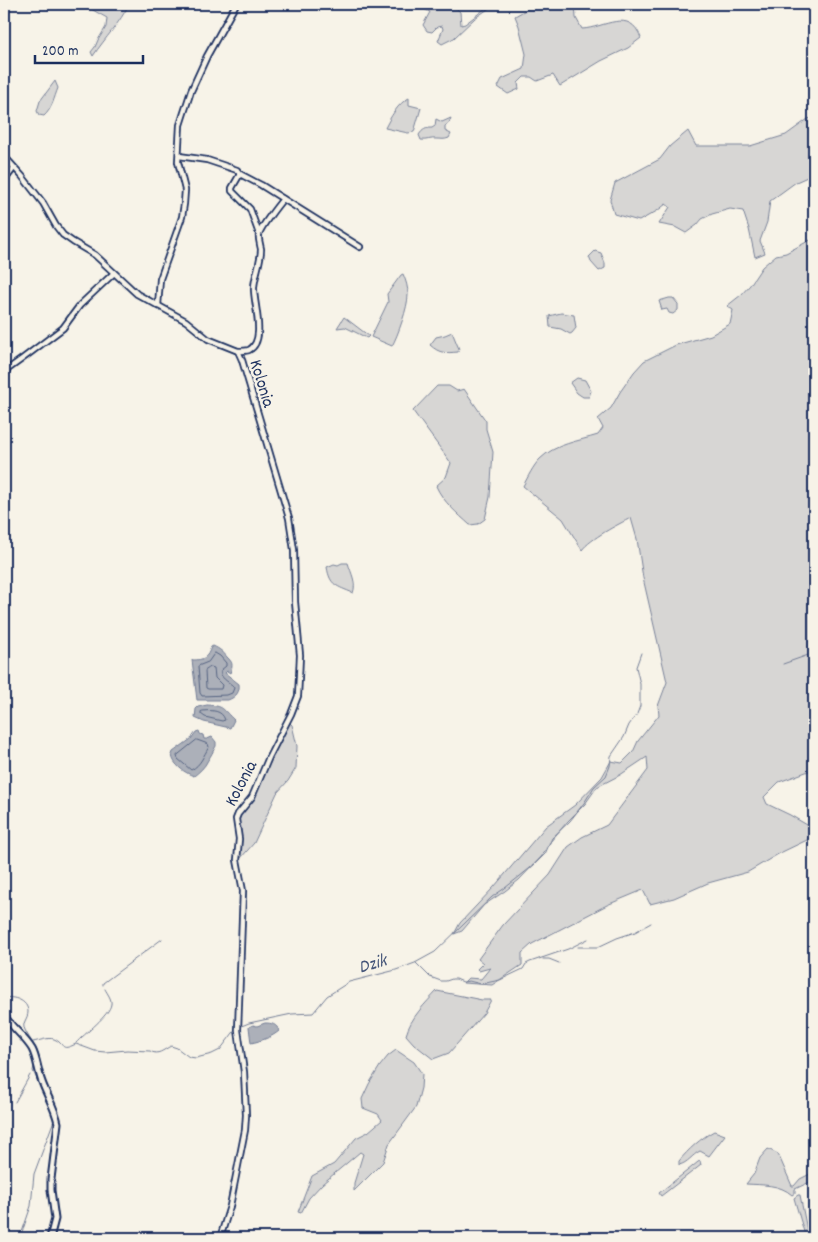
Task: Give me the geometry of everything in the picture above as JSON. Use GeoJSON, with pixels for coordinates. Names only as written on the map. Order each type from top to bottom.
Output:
{"type":"FeatureCollection","features":[{"type":"Feature","properties":{"kind":"street"},"geometry":{"type":"LineString","coordinates":[[158,306],[162,274],[182,217],[184,204],[185,190],[179,168],[180,125],[207,56],[236,4]]}},
{"type":"Feature","properties":{"kind":"street","name":"Kolonia"},"geometry":{"type":"LineString","coordinates":[[4,156],[47,209],[63,235],[95,255],[136,294],[186,321],[208,338],[238,351],[249,350],[253,346],[258,334],[254,288],[261,247],[258,234]]}},
{"type":"Feature","properties":{"kind":"street"},"geometry":{"type":"LineString","coordinates":[[179,156],[207,160],[237,170],[240,174],[360,247]]}},
{"type":"Feature","properties":{"kind":"street"},"geometry":{"type":"LineString","coordinates":[[4,181],[14,168]]}},
{"type":"Feature","properties":{"kind":"street"},"geometry":{"type":"LineString","coordinates":[[240,174],[232,191],[250,209],[258,234]]}},
{"type":"Feature","properties":{"kind":"street"},"geometry":{"type":"LineString","coordinates":[[258,234],[283,199]]}},
{"type":"Feature","properties":{"kind":"street"},"geometry":{"type":"LineString","coordinates":[[4,372],[63,328],[80,305],[114,273]]}},
{"type":"Feature","properties":{"kind":"street","name":"Kolonia"},"geometry":{"type":"LineString","coordinates":[[220,1238],[230,1206],[245,1130],[246,1094],[238,1027],[243,899],[237,860],[239,840],[236,819],[252,797],[298,696],[300,656],[294,602],[294,550],[289,518],[238,351]]}},
{"type":"Feature","properties":{"kind":"street"},"geometry":{"type":"LineString","coordinates":[[4,1016],[33,1050],[42,1083],[57,1116],[58,1130],[52,1167],[51,1190],[55,1219],[50,1238]]}},
{"type":"Feature","properties":{"kind":"shaded area"},"geometry":{"type":"Polygon","coordinates":[[[85,4],[129,4],[117,24],[93,56],[91,52],[106,27],[107,18],[85,4]]]}},
{"type":"Feature","properties":{"kind":"shaded area"},"geometry":{"type":"Polygon","coordinates":[[[426,4],[452,4],[460,12],[461,25],[491,4],[494,5],[475,18],[454,38],[442,44],[438,41],[443,29],[442,26],[437,27],[432,32],[427,31],[423,25],[430,12],[424,9],[426,4]]]}},
{"type":"Feature","properties":{"kind":"shaded area"},"geometry":{"type":"Polygon","coordinates":[[[536,4],[575,4],[576,18],[582,29],[623,21],[630,23],[641,38],[628,48],[601,61],[560,86],[553,75],[537,81],[531,77],[524,77],[518,83],[519,89],[508,94],[498,87],[502,79],[524,69],[526,54],[515,16],[536,4]]]}},
{"type":"Feature","properties":{"kind":"shaded area"},"geometry":{"type":"Polygon","coordinates":[[[55,81],[58,88],[51,107],[44,116],[39,115],[37,111],[40,101],[55,81]]]}},
{"type":"Feature","properties":{"kind":"shaded area"},"geometry":{"type":"Polygon","coordinates":[[[409,98],[409,105],[421,108],[414,132],[408,133],[385,128],[398,107],[409,98]]]}},
{"type":"Feature","properties":{"kind":"shaded area"},"geometry":{"type":"Polygon","coordinates":[[[814,117],[814,174],[796,182],[770,201],[767,222],[760,241],[765,253],[755,257],[743,211],[730,209],[712,214],[702,219],[686,233],[675,227],[659,224],[670,207],[666,204],[639,221],[614,214],[610,200],[615,183],[660,159],[670,146],[688,131],[696,146],[750,146],[786,135],[808,119],[814,117]]]}},
{"type":"Feature","properties":{"kind":"shaded area"},"geometry":{"type":"Polygon","coordinates":[[[451,118],[445,126],[445,131],[451,134],[449,138],[421,140],[419,135],[425,129],[435,126],[436,119],[442,122],[451,118]]]}},
{"type":"Feature","properties":{"kind":"shaded area"},"geometry":{"type":"Polygon","coordinates":[[[814,238],[814,769],[779,782],[764,797],[767,804],[814,829],[814,832],[807,840],[748,872],[708,883],[674,898],[650,904],[643,890],[607,905],[532,944],[522,953],[522,965],[492,985],[463,983],[468,978],[481,979],[490,968],[479,971],[477,969],[483,963],[478,959],[503,925],[550,875],[568,847],[582,837],[607,825],[648,770],[647,757],[620,775],[597,787],[585,804],[550,842],[542,856],[519,880],[484,905],[462,931],[454,934],[460,923],[494,887],[546,826],[575,805],[602,777],[611,761],[622,763],[633,752],[638,741],[659,715],[658,706],[667,682],[631,518],[598,537],[582,550],[563,519],[523,486],[535,465],[546,454],[568,444],[598,435],[603,428],[598,419],[611,408],[634,372],[644,361],[676,345],[711,335],[730,324],[733,310],[727,306],[750,285],[762,267],[776,255],[786,253],[814,238]]]}},
{"type":"Feature","properties":{"kind":"shaded area"},"geometry":{"type":"Polygon","coordinates":[[[595,251],[601,253],[605,263],[605,268],[599,271],[589,257],[595,251]]]}},
{"type":"Feature","properties":{"kind":"shaded area"},"geometry":{"type":"Polygon","coordinates":[[[403,274],[408,300],[392,346],[371,337],[388,302],[387,294],[403,274]]]}},
{"type":"Feature","properties":{"kind":"shaded area"},"geometry":{"type":"Polygon","coordinates":[[[673,298],[678,304],[678,310],[673,314],[669,313],[667,309],[662,310],[659,301],[673,298]]]}},
{"type":"Feature","properties":{"kind":"shaded area"},"geometry":{"type":"Polygon","coordinates":[[[561,313],[574,315],[576,328],[570,334],[561,329],[550,327],[549,316],[561,313]]]}},
{"type":"Feature","properties":{"kind":"shaded area"},"geometry":{"type":"Polygon","coordinates":[[[344,317],[369,336],[367,338],[345,327],[337,328],[344,317]]]}},
{"type":"Feature","properties":{"kind":"shaded area"},"geometry":{"type":"Polygon","coordinates":[[[452,332],[459,349],[458,352],[443,352],[430,345],[436,337],[452,332]]]}},
{"type":"Feature","properties":{"kind":"shaded area"},"geometry":{"type":"Polygon","coordinates":[[[577,378],[585,380],[591,391],[589,397],[583,397],[577,393],[570,383],[577,378]]]}},
{"type":"Feature","properties":{"kind":"shaded area"},"geometry":{"type":"Polygon","coordinates":[[[437,386],[449,386],[457,391],[464,389],[486,421],[486,429],[493,452],[490,497],[485,519],[478,524],[470,525],[451,507],[439,492],[436,486],[446,477],[451,463],[413,411],[437,386]]]}},
{"type":"Feature","properties":{"kind":"shaded area"},"geometry":{"type":"Polygon","coordinates":[[[348,563],[354,582],[353,593],[332,582],[328,573],[327,567],[348,563]]]}},
{"type":"Feature","properties":{"kind":"shaded area"},"geometry":{"type":"Polygon","coordinates":[[[289,722],[292,725],[297,746],[296,768],[277,793],[254,843],[240,859],[239,815],[253,799],[289,722]]]}},
{"type":"Feature","properties":{"kind":"shaded area"},"geometry":{"type":"Polygon","coordinates":[[[437,991],[491,1000],[484,1013],[449,1053],[433,1059],[406,1035],[415,1017],[437,991]]]}},
{"type":"Feature","properties":{"kind":"shaded area"},"geometry":{"type":"Polygon","coordinates":[[[396,1050],[414,1062],[422,1074],[421,1088],[416,1107],[389,1144],[383,1162],[354,1191],[354,1183],[363,1154],[360,1152],[322,1184],[309,1198],[301,1213],[298,1212],[312,1176],[334,1164],[356,1138],[368,1132],[382,1120],[378,1114],[363,1108],[362,1099],[380,1066],[396,1050]]]}},
{"type":"Feature","properties":{"kind":"shaded area"},"geometry":{"type":"Polygon","coordinates":[[[714,1131],[725,1135],[709,1156],[700,1151],[685,1163],[679,1165],[679,1161],[691,1149],[714,1131]]]}},
{"type":"Feature","properties":{"kind":"shaded area"},"geometry":{"type":"Polygon","coordinates":[[[768,1149],[778,1154],[792,1186],[800,1179],[814,1172],[814,1180],[795,1189],[795,1193],[792,1195],[776,1187],[746,1184],[754,1174],[760,1158],[768,1149]]]}},
{"type":"Feature","properties":{"kind":"shaded area"},"geometry":{"type":"Polygon","coordinates":[[[700,1161],[701,1165],[661,1196],[659,1193],[700,1161]]]}},
{"type":"Feature","properties":{"kind":"shaded area"},"geometry":{"type":"Polygon","coordinates":[[[800,1195],[807,1230],[804,1232],[794,1198],[800,1195]]]}},
{"type":"Feature","properties":{"kind":"water"},"geometry":{"type":"Polygon","coordinates":[[[213,646],[221,651],[231,662],[230,673],[227,671],[225,673],[239,684],[239,689],[235,696],[228,700],[197,700],[192,660],[204,658],[213,646]]]}},
{"type":"Feature","properties":{"kind":"water"},"geometry":{"type":"Polygon","coordinates":[[[207,705],[220,707],[234,720],[230,728],[195,718],[196,709],[207,705]]]}},
{"type":"Feature","properties":{"kind":"water"},"geometry":{"type":"Polygon","coordinates":[[[199,731],[204,739],[212,737],[216,742],[216,746],[205,765],[194,776],[180,768],[172,755],[173,752],[199,731]]]}},
{"type":"Feature","properties":{"kind":"water"},"geometry":{"type":"Polygon","coordinates":[[[265,1023],[274,1024],[279,1031],[251,1043],[249,1027],[265,1023]]]}},
{"type":"Feature","properties":{"kind":"waterway","name":"Dzik"},"geometry":{"type":"LineString","coordinates":[[239,1027],[249,1023],[292,1014],[313,1013],[327,996],[349,982],[415,963],[435,952],[492,897],[534,865],[545,854],[552,838],[570,821],[594,787],[606,776],[611,756],[624,737],[640,706],[640,684],[636,667],[641,653]]}},
{"type":"Feature","properties":{"kind":"waterway"},"geometry":{"type":"LineString","coordinates":[[783,664],[814,653]]}},
{"type":"Feature","properties":{"kind":"waterway"},"geometry":{"type":"LineString","coordinates":[[578,947],[598,947],[635,932],[651,923]]}},
{"type":"Feature","properties":{"kind":"waterway"},"geometry":{"type":"LineString","coordinates":[[103,985],[103,983],[162,939]]}},
{"type":"Feature","properties":{"kind":"waterway"},"geometry":{"type":"LineString","coordinates":[[416,963],[430,977],[441,981],[456,979],[463,982],[469,981],[481,984],[500,980],[523,969],[530,962],[568,949],[588,939]]}},
{"type":"Feature","properties":{"kind":"waterway"},"geometry":{"type":"LineString","coordinates":[[543,959],[559,963]]}},
{"type":"Feature","properties":{"kind":"waterway"},"geometry":{"type":"LineString","coordinates":[[76,1043],[102,1019],[110,1008],[111,1000],[105,989]]}},
{"type":"Feature","properties":{"kind":"waterway","name":"Dzik"},"geometry":{"type":"LineString","coordinates":[[4,998],[16,998],[26,1004],[28,1012],[24,1028],[36,1049],[39,1062]]}},
{"type":"Feature","properties":{"kind":"waterway","name":"Dzik"},"geometry":{"type":"LineString","coordinates":[[33,1042],[54,1039],[65,1047],[76,1044],[95,1051],[105,1052],[127,1050],[158,1053],[171,1046],[189,1057],[196,1058],[220,1050],[236,1029]]}},
{"type":"Feature","properties":{"kind":"waterway"},"geometry":{"type":"LineString","coordinates":[[20,1238],[31,1206],[34,1174],[54,1120],[48,1102],[33,1071],[34,1066]]}},
{"type":"Feature","properties":{"kind":"waterway"},"geometry":{"type":"LineString","coordinates":[[15,1102],[30,1075]]}}]}
